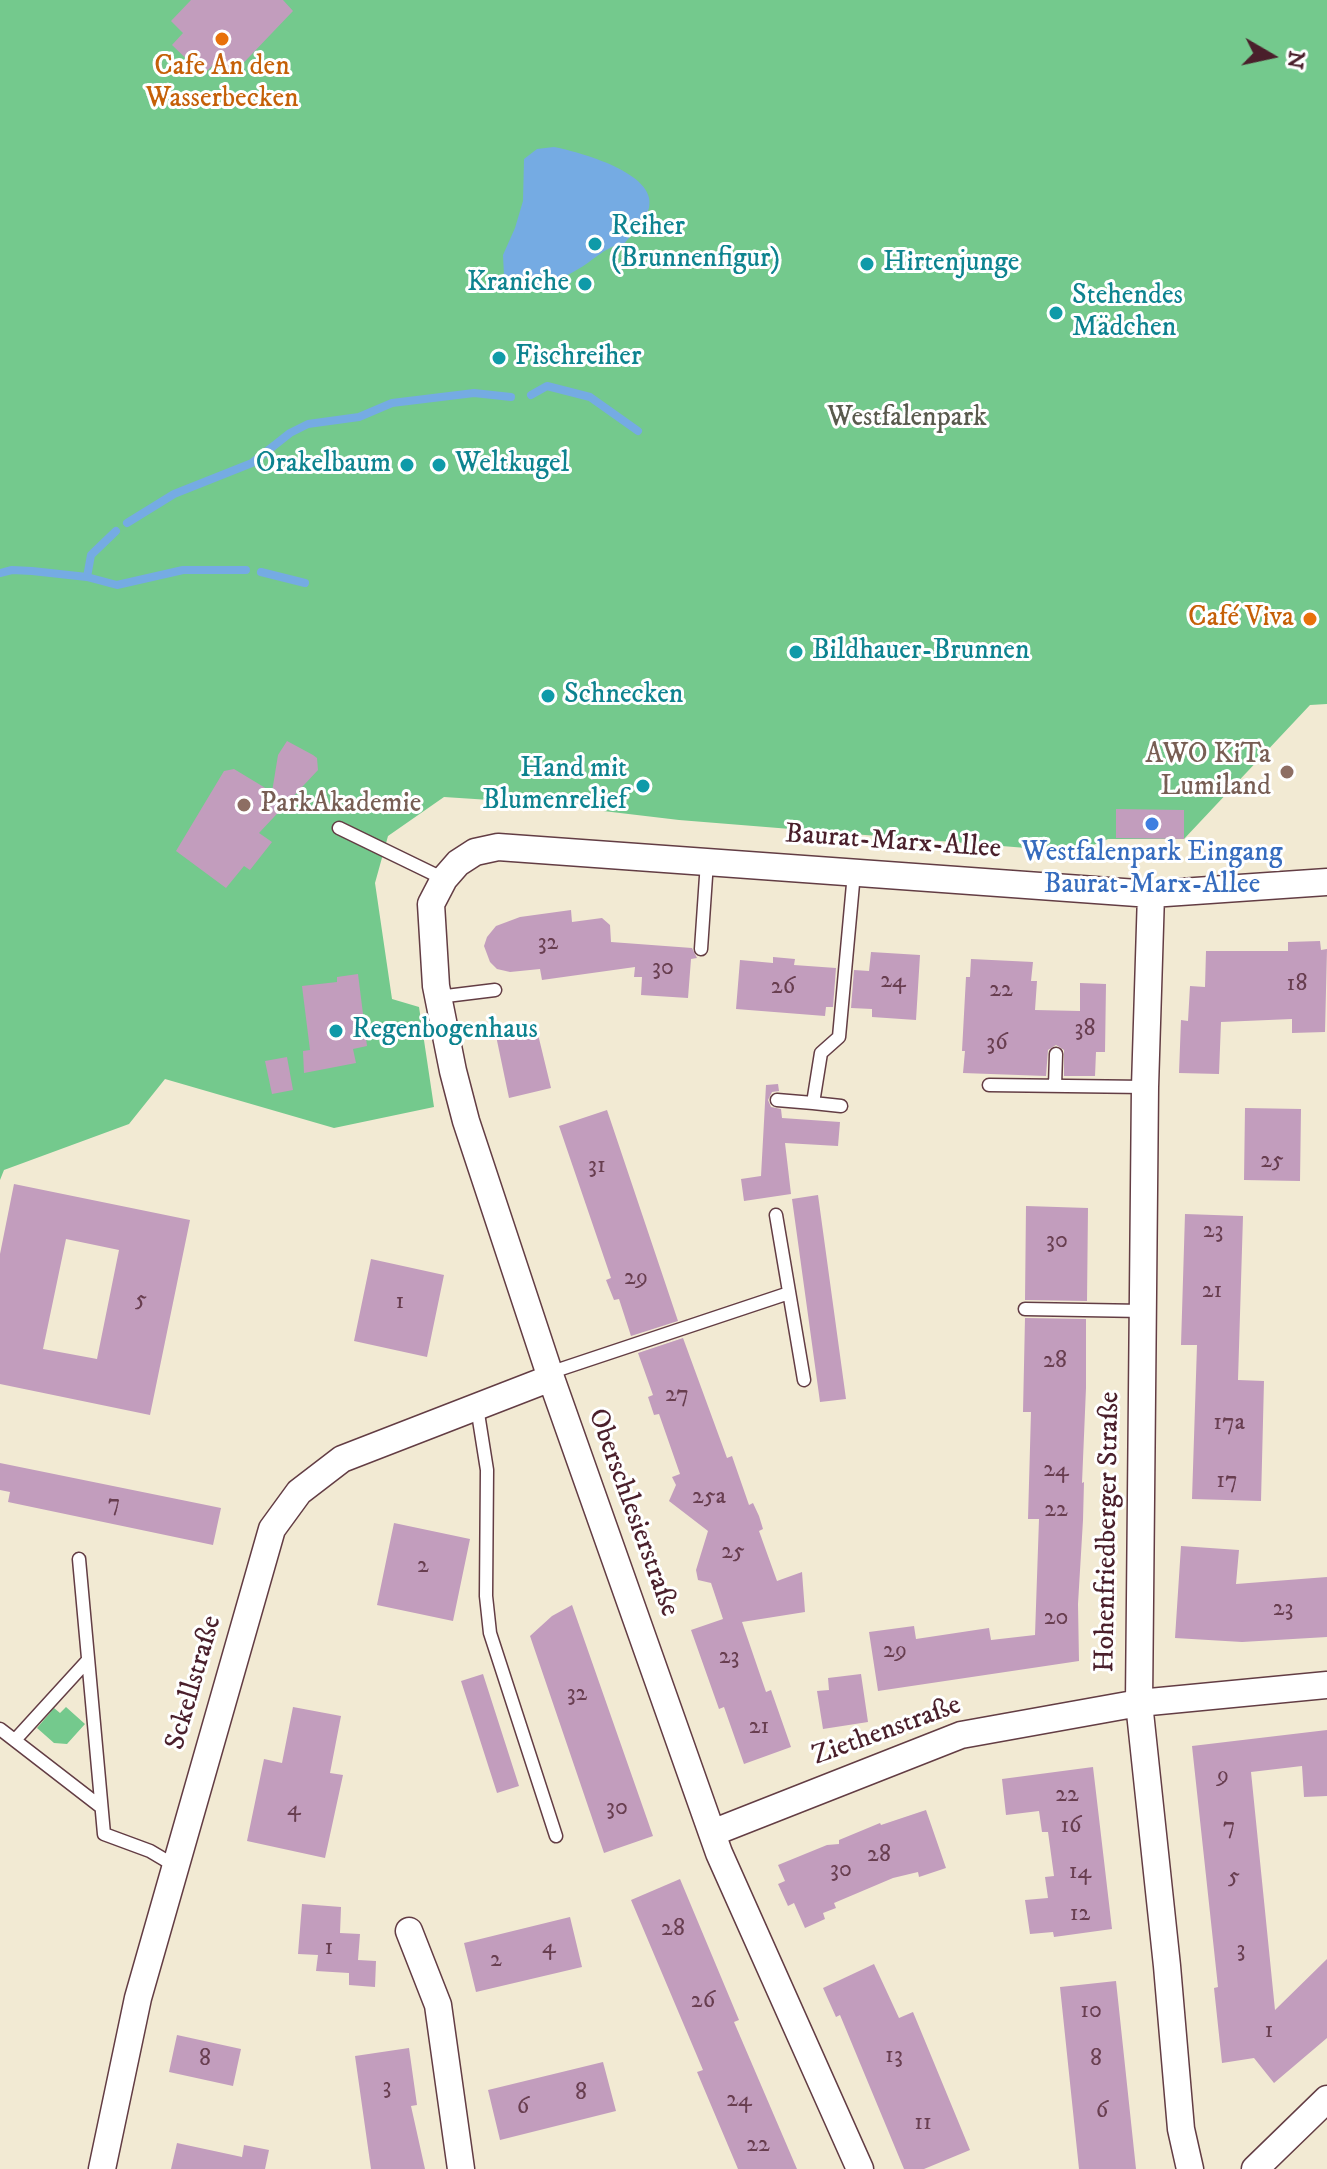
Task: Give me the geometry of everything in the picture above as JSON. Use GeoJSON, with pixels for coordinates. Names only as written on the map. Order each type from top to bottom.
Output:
{"type":"FeatureCollection","features":[{"type":"Feature","properties":{"kind":"street","name":"Baurat-Marx-Allee"},"geometry":{"type":"LineString","coordinates":[[451,871],[475,852],[498,847],[1151,894],[1327,882]]}},
{"type":"Feature","properties":{"kind":"street","name":"Oberschlesierstraße"},"geometry":{"type":"LineString","coordinates":[[451,871],[431,904],[438,997],[466,1121],[550,1376],[712,1833],[860,2169]]}},
{"type":"Feature","properties":{"kind":"street","name":"Hohenfriedberger Straße"},"geometry":{"type":"LineString","coordinates":[[1151,894],[1145,1087],[1139,1703],[1181,2129],[1190,2169]]}},
{"type":"Feature","properties":{"kind":"street","name":"Sckellstraße"},"geometry":{"type":"LineString","coordinates":[[102,2169],[138,1998],[272,1529],[299,1492],[342,1459],[550,1376]]}},
{"type":"Feature","properties":{"kind":"street","name":"Ziethenstraße"},"geometry":{"type":"LineString","coordinates":[[712,1833],[961,1735],[1139,1703],[1327,1685]]}},
{"type":"Feature","properties":{"kind":"street"},"geometry":{"type":"LineString","coordinates":[[409,1931],[438,2005],[461,2169]]}},
{"type":"Feature","properties":{"kind":"street"},"geometry":{"type":"LineString","coordinates":[[1255,2169],[1327,2099]]}},
{"type":"Feature","properties":{"kind":"lane"},"geometry":{"type":"LineString","coordinates":[[339,828],[451,871]]}},
{"type":"Feature","properties":{"kind":"lane"},"geometry":{"type":"LineString","coordinates":[[701,949],[707,862]]}},
{"type":"Feature","properties":{"kind":"lane"},"geometry":{"type":"LineString","coordinates":[[813,1103],[821,1053],[839,1037],[854,873]]}},
{"type":"Feature","properties":{"kind":"lane"},"geometry":{"type":"LineString","coordinates":[[438,997],[495,990]]}},
{"type":"Feature","properties":{"kind":"lane"},"geometry":{"type":"LineString","coordinates":[[1055,1086],[1056,1054]]}},
{"type":"Feature","properties":{"kind":"lane"},"geometry":{"type":"LineString","coordinates":[[989,1085],[1145,1087]]}},
{"type":"Feature","properties":{"kind":"lane"},"geometry":{"type":"LineString","coordinates":[[777,1100],[841,1106]]}},
{"type":"Feature","properties":{"kind":"lane"},"geometry":{"type":"LineString","coordinates":[[776,1215],[804,1380]]}},
{"type":"Feature","properties":{"kind":"lane"},"geometry":{"type":"LineString","coordinates":[[550,1376],[789,1293]]}},
{"type":"Feature","properties":{"kind":"lane"},"geometry":{"type":"LineString","coordinates":[[1025,1309],[1143,1311]]}},
{"type":"Feature","properties":{"kind":"lane"},"geometry":{"type":"LineString","coordinates":[[477,1407],[487,1470],[486,1596],[490,1633],[556,1836]]}},
{"type":"Feature","properties":{"kind":"lane"},"geometry":{"type":"LineString","coordinates":[[79,1559],[104,1834],[152,1852],[177,1867]]}},
{"type":"Feature","properties":{"kind":"lane"},"geometry":{"type":"LineString","coordinates":[[15,1740],[88,1660]]}},
{"type":"Feature","properties":{"kind":"lane"},"geometry":{"type":"LineString","coordinates":[[0,1729],[101,1807]]}},
{"type":"Feature","properties":{"kind":"green space","name":"Westfalenpark"},"geometry":{"type":"Polygon","coordinates":[[[0,0],[1327,0],[1327,704],[1310,705],[1184,839],[1108,839],[1076,852],[679,820],[536,803],[444,797],[388,836],[375,883],[392,999],[419,1007],[434,1107],[334,1128],[165,1079],[129,1124],[4,1170],[0,1180],[0,0]]]}},
{"type":"Feature","properties":{"kind":"green space"},"geometry":{"type":"Polygon","coordinates":[[[66,1707],[85,1724],[67,1744],[54,1743],[37,1728],[54,1708],[60,1713],[66,1707]]]}},
{"type":"Feature","properties":{"kind":"water"},"geometry":{"type":"Polygon","coordinates":[[[554,147],[597,159],[629,175],[641,184],[649,196],[649,208],[624,244],[606,250],[562,278],[531,286],[522,285],[504,276],[503,255],[523,201],[524,159],[537,149],[554,147]]]}},
{"type":"Feature","properties":{"kind":"building","name":"Cafe An den Wasserbecken"},"geometry":{"type":"Polygon","coordinates":[[[191,0],[283,0],[293,11],[230,77],[215,63],[203,75],[172,45],[183,33],[171,21],[191,0]]]}},
{"type":"Feature","properties":{"kind":"building","name":"ParkAkademie"},"geometry":{"type":"Polygon","coordinates":[[[287,741],[317,758],[318,770],[259,833],[272,842],[250,870],[244,866],[226,888],[176,851],[224,771],[234,769],[272,792],[278,755],[287,741]]]}},
{"type":"Feature","properties":{"kind":"building"},"geometry":{"type":"Polygon","coordinates":[[[1116,809],[1184,810],[1184,839],[1116,838],[1116,809]]]}},
{"type":"Feature","properties":{"kind":"building"},"geometry":{"type":"Polygon","coordinates":[[[571,910],[572,922],[602,918],[610,925],[611,942],[692,948],[697,958],[691,959],[688,998],[641,995],[642,977],[634,977],[635,967],[542,980],[540,969],[510,972],[497,969],[490,962],[484,946],[496,926],[520,917],[571,910]]]}},
{"type":"Feature","properties":{"kind":"building"},"geometry":{"type":"Polygon","coordinates":[[[1320,941],[1321,950],[1327,949],[1325,1032],[1292,1033],[1292,1019],[1221,1022],[1219,1074],[1179,1073],[1181,1020],[1188,1021],[1190,986],[1205,987],[1206,951],[1288,951],[1288,942],[1320,941]]]}},
{"type":"Feature","properties":{"kind":"building"},"geometry":{"type":"Polygon","coordinates":[[[871,952],[920,955],[916,1020],[872,1017],[872,1009],[851,1008],[854,970],[869,971],[871,952]]]}},
{"type":"Feature","properties":{"kind":"building"},"geometry":{"type":"Polygon","coordinates":[[[773,957],[795,959],[794,965],[836,968],[833,1007],[826,1007],[825,1016],[736,1009],[740,960],[773,963],[773,957]]]}},
{"type":"Feature","properties":{"kind":"building"},"geometry":{"type":"Polygon","coordinates":[[[971,959],[1033,962],[1031,981],[1037,981],[1035,1010],[1080,1011],[1080,983],[1106,984],[1105,1052],[1096,1052],[1095,1076],[1064,1076],[1064,1050],[1056,1045],[1048,1050],[1046,1076],[963,1073],[966,977],[970,977],[971,959]]]}},
{"type":"Feature","properties":{"kind":"building","name":"Regenbogenhaus"},"geometry":{"type":"Polygon","coordinates":[[[358,974],[367,1046],[353,1049],[356,1063],[304,1073],[303,1051],[310,1050],[302,986],[337,982],[337,977],[358,974]]]}},
{"type":"Feature","properties":{"kind":"building"},"geometry":{"type":"Polygon","coordinates":[[[535,1022],[551,1088],[509,1098],[495,1031],[535,1022]]]}},
{"type":"Feature","properties":{"kind":"building"},"geometry":{"type":"Polygon","coordinates":[[[287,1057],[293,1090],[272,1094],[265,1061],[287,1057]]]}},
{"type":"Feature","properties":{"kind":"building"},"geometry":{"type":"Polygon","coordinates":[[[778,1084],[779,1091],[772,1092],[768,1100],[771,1107],[781,1109],[782,1118],[840,1122],[838,1146],[785,1143],[791,1194],[744,1201],[741,1179],[761,1176],[766,1085],[778,1084]]]}},
{"type":"Feature","properties":{"kind":"building"},"geometry":{"type":"Polygon","coordinates":[[[1245,1108],[1301,1109],[1300,1181],[1244,1180],[1245,1108]]]}},
{"type":"Feature","properties":{"kind":"building"},"geometry":{"type":"Polygon","coordinates":[[[607,1110],[678,1321],[631,1336],[619,1299],[614,1300],[606,1280],[611,1278],[559,1126],[607,1110]]]}},
{"type":"Feature","properties":{"kind":"building"},"geometry":{"type":"Polygon","coordinates":[[[14,1184],[190,1220],[150,1415],[0,1384],[0,1254],[14,1184]],[[66,1239],[43,1349],[97,1359],[119,1250],[66,1239]]]}},
{"type":"Feature","properties":{"kind":"building"},"geometry":{"type":"Polygon","coordinates":[[[818,1195],[846,1399],[820,1402],[792,1199],[818,1195]]]}},
{"type":"Feature","properties":{"kind":"building"},"geometry":{"type":"Polygon","coordinates":[[[1026,1206],[1088,1208],[1087,1301],[1025,1300],[1026,1206]]]}},
{"type":"Feature","properties":{"kind":"building"},"geometry":{"type":"Polygon","coordinates":[[[1185,1214],[1243,1216],[1238,1380],[1264,1381],[1261,1501],[1192,1499],[1197,1345],[1181,1345],[1185,1214]]]}},
{"type":"Feature","properties":{"kind":"building"},"geometry":{"type":"Polygon","coordinates":[[[371,1259],[444,1275],[427,1357],[354,1341],[371,1259]]]}},
{"type":"Feature","properties":{"kind":"building"},"geometry":{"type":"Polygon","coordinates":[[[1025,1318],[1086,1319],[1079,1661],[878,1691],[869,1632],[914,1626],[916,1639],[989,1628],[991,1640],[1035,1635],[1039,1519],[1028,1519],[1031,1412],[1023,1412],[1025,1318]]]}},
{"type":"Feature","properties":{"kind":"building"},"geometry":{"type":"Polygon","coordinates":[[[683,1338],[727,1458],[732,1456],[749,1505],[753,1503],[759,1516],[763,1529],[759,1531],[777,1581],[802,1572],[805,1612],[742,1622],[766,1692],[771,1690],[791,1747],[744,1764],[724,1707],[719,1709],[691,1630],[723,1619],[711,1583],[698,1580],[696,1570],[708,1531],[669,1501],[676,1485],[672,1477],[680,1474],[659,1414],[654,1415],[648,1397],[653,1395],[638,1353],[683,1338]]]}},
{"type":"Feature","properties":{"kind":"building"},"geometry":{"type":"Polygon","coordinates":[[[0,1463],[221,1508],[213,1545],[8,1502],[10,1492],[0,1490],[0,1463]]]}},
{"type":"Feature","properties":{"kind":"building"},"geometry":{"type":"Polygon","coordinates":[[[394,1523],[470,1539],[453,1621],[377,1605],[394,1523]]]}},
{"type":"Feature","properties":{"kind":"building"},"geometry":{"type":"Polygon","coordinates":[[[1181,1546],[1239,1550],[1236,1584],[1327,1577],[1327,1637],[1242,1642],[1175,1638],[1181,1546]]]}},
{"type":"Feature","properties":{"kind":"building"},"geometry":{"type":"Polygon","coordinates":[[[572,1605],[653,1836],[604,1853],[530,1636],[552,1616],[572,1605]]]}},
{"type":"Feature","properties":{"kind":"building"},"geometry":{"type":"Polygon","coordinates":[[[483,1674],[519,1786],[497,1793],[461,1681],[483,1674]]]}},
{"type":"Feature","properties":{"kind":"building"},"geometry":{"type":"Polygon","coordinates":[[[861,1674],[868,1722],[823,1729],[817,1691],[829,1690],[828,1678],[861,1674]]]}},
{"type":"Feature","properties":{"kind":"building"},"geometry":{"type":"Polygon","coordinates":[[[293,1707],[341,1716],[330,1773],[343,1775],[325,1858],[247,1841],[264,1759],[282,1763],[293,1707]]]}},
{"type":"Feature","properties":{"kind":"building"},"geometry":{"type":"Polygon","coordinates":[[[1327,1730],[1327,1796],[1304,1797],[1302,1766],[1251,1772],[1275,2010],[1327,1959],[1327,2038],[1274,2083],[1254,2058],[1222,2063],[1214,1988],[1218,1987],[1192,1746],[1327,1730]]]}},
{"type":"Feature","properties":{"kind":"building"},"geometry":{"type":"Polygon","coordinates":[[[1093,1767],[1112,1929],[1054,1937],[1053,1932],[1030,1934],[1025,1900],[1048,1898],[1045,1877],[1054,1876],[1048,1832],[1042,1832],[1039,1811],[1006,1815],[1002,1779],[1093,1767]]]}},
{"type":"Feature","properties":{"kind":"building"},"geometry":{"type":"Polygon","coordinates":[[[926,1810],[946,1868],[919,1877],[918,1872],[893,1878],[834,1903],[836,1908],[823,1913],[825,1919],[805,1928],[794,1903],[788,1906],[778,1884],[785,1881],[778,1865],[827,1845],[839,1844],[839,1840],[880,1823],[926,1810]]]}},
{"type":"Feature","properties":{"kind":"building"},"geometry":{"type":"Polygon","coordinates":[[[680,1879],[739,2020],[734,2022],[797,2169],[738,2169],[697,2072],[703,2070],[631,1900],[680,1879]]]}},
{"type":"Feature","properties":{"kind":"building"},"geometry":{"type":"Polygon","coordinates":[[[302,1904],[341,1907],[340,1933],[360,1934],[358,1960],[376,1961],[375,1987],[349,1985],[349,1973],[316,1971],[318,1955],[298,1954],[302,1904]]]}},
{"type":"Feature","properties":{"kind":"building"},"geometry":{"type":"Polygon","coordinates":[[[570,1917],[582,1967],[476,1992],[464,1943],[570,1917]]]}},
{"type":"Feature","properties":{"kind":"building"},"geometry":{"type":"Polygon","coordinates":[[[874,1964],[899,2018],[913,2012],[970,2150],[924,2169],[904,2169],[840,2015],[836,2017],[823,1988],[874,1964]]]}},
{"type":"Feature","properties":{"kind":"building"},"geometry":{"type":"Polygon","coordinates":[[[1116,1981],[1136,2169],[1079,2169],[1060,1987],[1116,1981]]]}},
{"type":"Feature","properties":{"kind":"building"},"geometry":{"type":"Polygon","coordinates":[[[177,2035],[241,2049],[233,2086],[169,2072],[177,2035]]]}},
{"type":"Feature","properties":{"kind":"building"},"geometry":{"type":"Polygon","coordinates":[[[409,2048],[417,2105],[411,2106],[425,2169],[371,2169],[355,2056],[409,2048]]]}},
{"type":"Feature","properties":{"kind":"building"},"geometry":{"type":"Polygon","coordinates":[[[603,2062],[616,2111],[500,2140],[488,2090],[603,2062]]]}},
{"type":"Feature","properties":{"kind":"building"},"geometry":{"type":"Polygon","coordinates":[[[177,2143],[242,2157],[244,2145],[269,2150],[265,2169],[171,2169],[177,2143]]]}},
{"type":"Feature","properties":{"kind":"waterway"},"geometry":{"type":"LineString","coordinates":[[531,395],[547,386],[590,397],[638,431]]}},
{"type":"Feature","properties":{"kind":"waterway"},"geometry":{"type":"LineString","coordinates":[[127,523],[174,494],[252,463],[290,433],[308,424],[359,417],[392,403],[474,393],[511,397]]}},
{"type":"Feature","properties":{"kind":"waterway"},"geometry":{"type":"LineString","coordinates":[[87,577],[91,555],[116,531]]}},
{"type":"Feature","properties":{"kind":"waterway"},"geometry":{"type":"LineString","coordinates":[[0,573],[32,571],[87,577],[117,585],[183,570],[246,570]]}},
{"type":"Feature","properties":{"kind":"waterway"},"geometry":{"type":"LineString","coordinates":[[261,572],[305,583]]}},
{"type":"Feature","properties":{"kind":"place","name":"Cafe An den Wasserbecken"},"geometry":{"type":"Point","coordinates":[222,39]}},
{"type":"Feature","properties":{"kind":"place","name":"Reiher (Brunnenfigur)"},"geometry":{"type":"Point","coordinates":[595,244]}},
{"type":"Feature","properties":{"kind":"place","name":"Hirtenjunge"},"geometry":{"type":"Point","coordinates":[867,264]}},
{"type":"Feature","properties":{"kind":"place","name":"Kraniche"},"geometry":{"type":"Point","coordinates":[585,284]}},
{"type":"Feature","properties":{"kind":"place","name":"Stehendes Mädchen"},"geometry":{"type":"Point","coordinates":[1056,313]}},
{"type":"Feature","properties":{"kind":"place","name":"Fischreiher"},"geometry":{"type":"Point","coordinates":[499,358]}},
{"type":"Feature","properties":{"kind":"place","name":"Orakelbaum"},"geometry":{"type":"Point","coordinates":[407,465]}},
{"type":"Feature","properties":{"kind":"place","name":"Weltkugel"},"geometry":{"type":"Point","coordinates":[439,465]}},
{"type":"Feature","properties":{"kind":"place","name":"Café Viva"},"geometry":{"type":"Point","coordinates":[1310,619]}},
{"type":"Feature","properties":{"kind":"place","name":"Bildhauer-Brunnen"},"geometry":{"type":"Point","coordinates":[796,652]}},
{"type":"Feature","properties":{"kind":"place","name":"Schnecken"},"geometry":{"type":"Point","coordinates":[548,696]}},
{"type":"Feature","properties":{"kind":"place","name":"AWO KiTa Lumiland"},"geometry":{"type":"Point","coordinates":[1287,772]}},
{"type":"Feature","properties":{"kind":"place","name":"Hand mit Blumenrelief"},"geometry":{"type":"Point","coordinates":[643,786]}},
{"type":"Feature","properties":{"kind":"place","name":"ParkAkademie"},"geometry":{"type":"Point","coordinates":[244,805]}},
{"type":"Feature","properties":{"kind":"place","name":"Westfalenpark Eingang Baurat-Marx-Allee"},"geometry":{"type":"Point","coordinates":[1152,824]}},
{"type":"Feature","properties":{"kind":"place","name":"Regenbogenhaus"},"geometry":{"type":"Point","coordinates":[336,1031]}}]}
